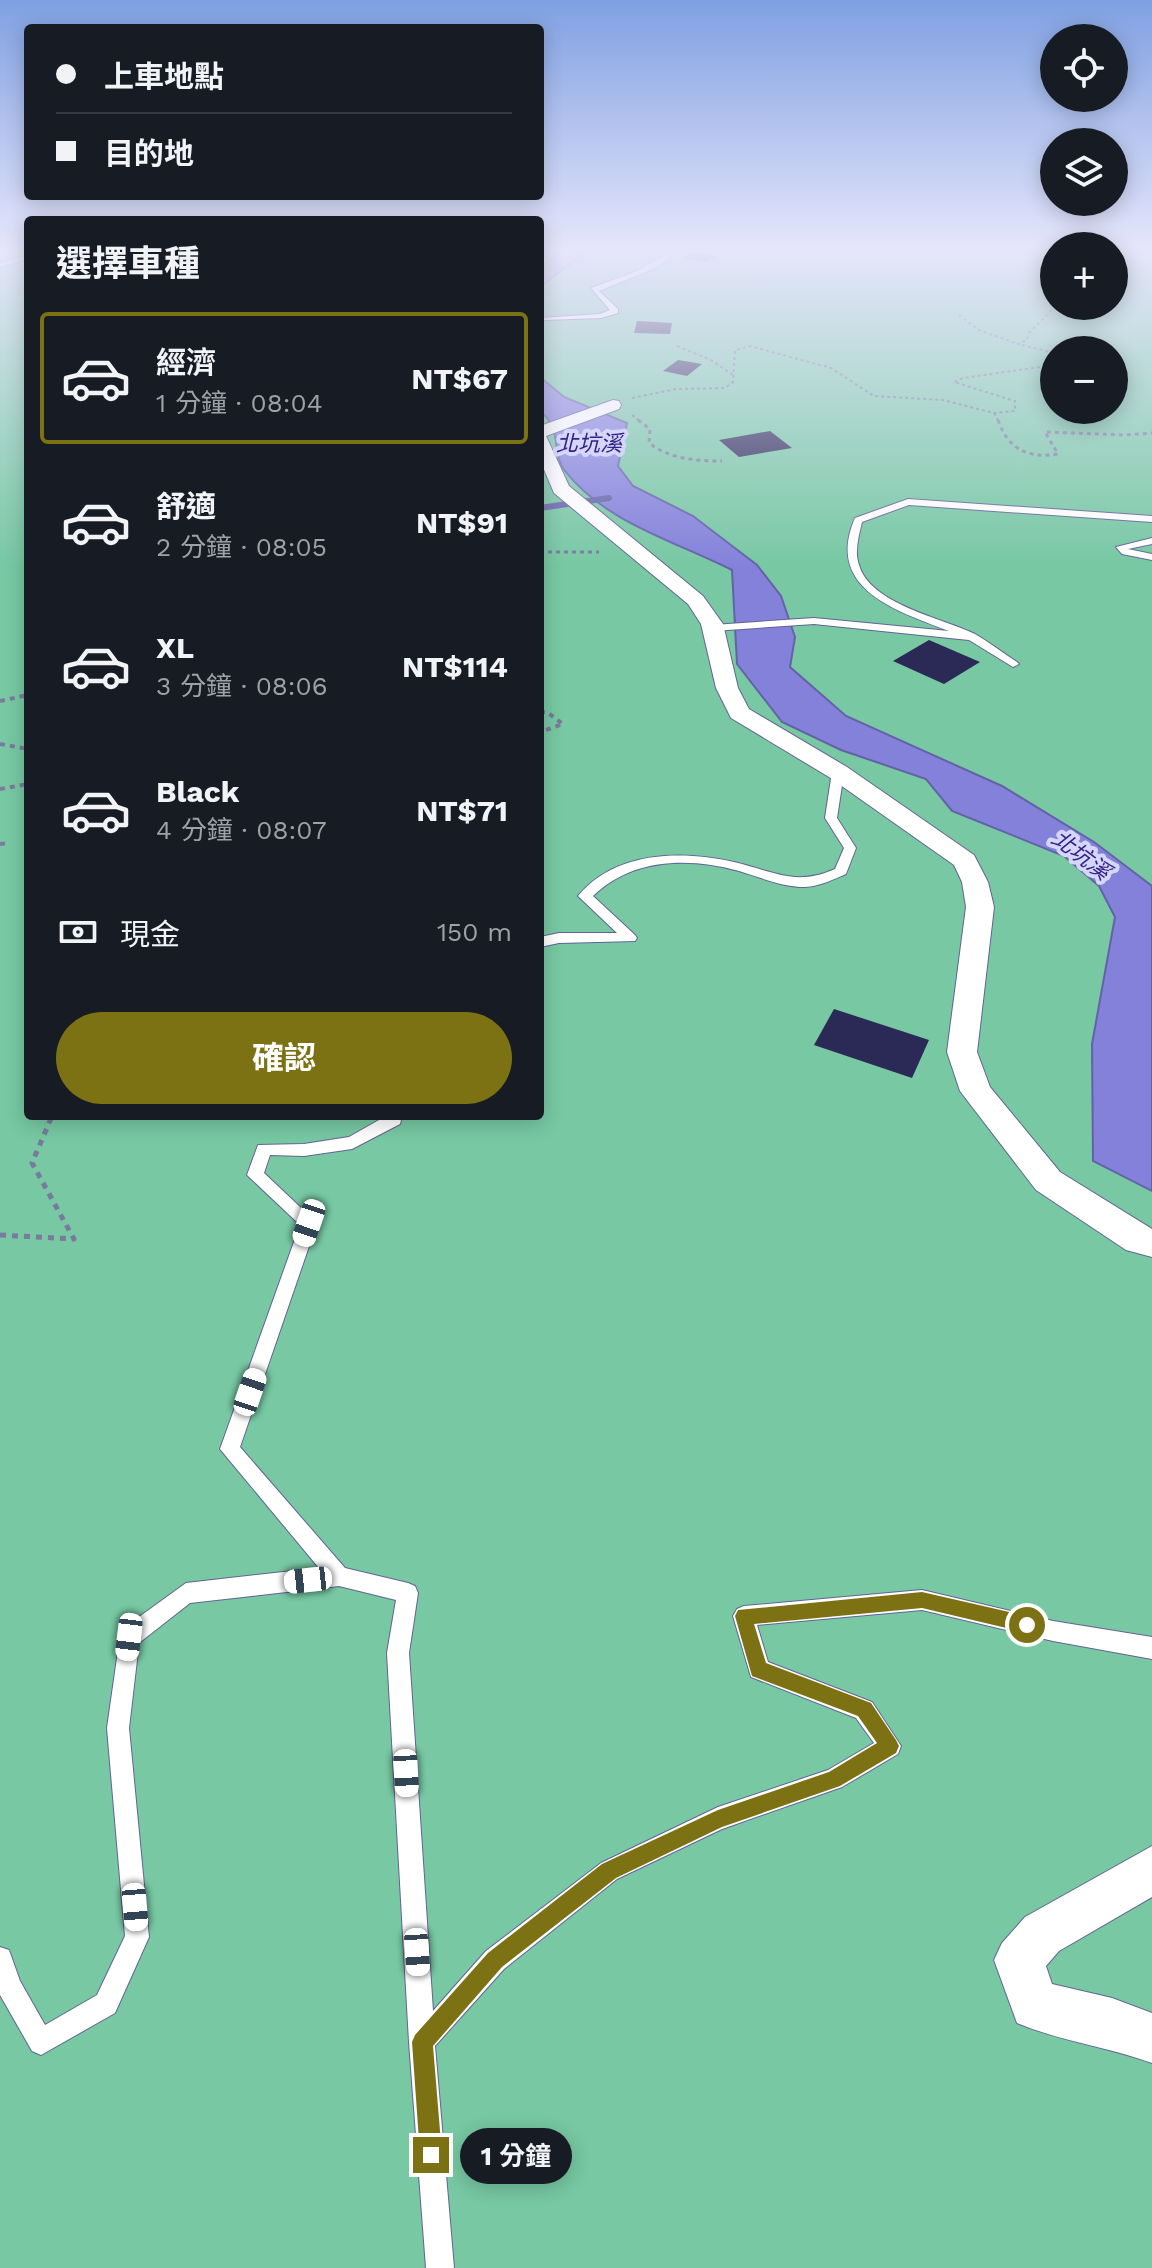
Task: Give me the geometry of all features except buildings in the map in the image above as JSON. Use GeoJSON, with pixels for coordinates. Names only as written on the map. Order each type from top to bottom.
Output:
{"type":"FeatureCollection","features":[{"type":"Feature","properties":{"kind":"street"},"geometry":{"type":"LineString","coordinates":[[544,431],[613,405]]}},
{"type":"Feature","properties":{"kind":"street"},"geometry":{"type":"LineString","coordinates":[[544,449],[561,489],[696,600],[714,628],[727,688],[739,713],[838,772],[965,861],[975,882],[980,907],[962,1052],[976,1091],[1048,1181],[1138,1240],[1152,1243]]}},
{"type":"Feature","properties":{"kind":"street"},"geometry":{"type":"LineString","coordinates":[[1152,1870],[1042,1934],[1019,1960],[1035,2005],[1112,2023],[1152,2038]]}},
{"type":"Feature","properties":{"kind":"lane"},"geometry":{"type":"LineString","coordinates":[[1013,664],[972,637],[874,592],[858,575],[852,560],[858,520],[908,502],[1152,519]]}},
{"type":"Feature","properties":{"kind":"lane"},"geometry":{"type":"LineString","coordinates":[[1152,541],[1121,547],[1125,552],[1152,557]]}},
{"type":"Feature","properties":{"kind":"lane"},"geometry":{"type":"LineString","coordinates":[[714,628],[814,621],[972,637]]}},
{"type":"Feature","properties":{"kind":"lane"},"geometry":{"type":"LineString","coordinates":[[544,941],[559,938],[630,938],[585,896],[595,883],[646,862],[682,857],[736,866],[780,882],[815,882],[841,871],[850,848],[831,818],[838,772]]}},
{"type":"Feature","properties":{"kind":"lane"},"geometry":{"type":"LineString","coordinates":[[339,1576],[230,1449],[309,1223],[255,1175],[264,1149],[304,1150],[352,1143],[394,1120]]}},
{"type":"Feature","properties":{"kind":"lane"},"geometry":{"type":"LineString","coordinates":[[0,1959],[9,1987],[41,2042],[106,2004],[137,1937],[118,1728],[129,1637],[186,1593],[339,1576],[408,1593],[398,1653],[422,2042],[440,2268]]}},
{"type":"Feature","properties":{"kind":"lane"},"geometry":{"type":"LineString","coordinates":[[422,2042],[495,1960],[609,1871],[718,1819],[834,1779],[890,1746],[864,1710],[759,1669],[744,1616],[922,1600],[1053,1631],[1152,1648]]}},
{"type":"Feature","properties":{"kind":"path"},"geometry":{"type":"LineString","coordinates":[[698,355],[734,376]]}},
{"type":"Feature","properties":{"kind":"path"},"geometry":{"type":"LineString","coordinates":[[613,405],[665,390],[725,388],[733,382],[735,355]]}},
{"type":"Feature","properties":{"kind":"path"},"geometry":{"type":"LineString","coordinates":[[783,355],[831,368],[874,396],[943,400],[994,413],[1015,411],[1015,401],[954,382],[1040,367]]}},
{"type":"Feature","properties":{"kind":"path"},"geometry":{"type":"LineString","coordinates":[[613,405],[639,418],[650,429],[649,443],[653,447],[675,455],[722,461]]}},
{"type":"Feature","properties":{"kind":"path"},"geometry":{"type":"LineString","coordinates":[[994,413],[1008,441],[1024,452],[1042,458],[1058,454],[1045,432],[1060,429],[1133,437],[1152,433]]}},
{"type":"Feature","properties":{"kind":"path"},"geometry":{"type":"LineString","coordinates":[[544,552],[638,552]]}},
{"type":"Feature","properties":{"kind":"path"},"geometry":{"type":"LineString","coordinates":[[0,701],[24,696]]}},
{"type":"Feature","properties":{"kind":"path"},"geometry":{"type":"LineString","coordinates":[[544,712],[563,724],[544,731]]}},
{"type":"Feature","properties":{"kind":"path"},"geometry":{"type":"LineString","coordinates":[[0,744],[24,748]]}},
{"type":"Feature","properties":{"kind":"path"},"geometry":{"type":"LineString","coordinates":[[0,789],[24,785]]}},
{"type":"Feature","properties":{"kind":"path"},"geometry":{"type":"LineString","coordinates":[[0,844],[9,843]]}},
{"type":"Feature","properties":{"kind":"path"},"geometry":{"type":"LineString","coordinates":[[0,1235],[74,1239],[32,1163],[50,1120]]}},
{"type":"Feature","properties":{"kind":"green space"},"geometry":{"type":"Polygon","coordinates":[[[0,355],[24,355],[24,1120],[544,1120],[544,355],[1040,355],[1040,424],[1128,424],[1128,355],[1152,355],[1152,2268],[0,2268],[0,355]]]}},
{"type":"Feature","properties":{"kind":"water","name":"北坑溪"},"geometry":{"type":"Polygon","coordinates":[[[544,380],[564,397],[627,423],[618,466],[633,486],[693,516],[757,565],[781,596],[795,637],[790,667],[846,716],[1002,786],[1094,842],[1152,886],[1152,1191],[1093,1161],[1092,1044],[1115,917],[1099,886],[1064,856],[952,811],[926,779],[841,750],[782,722],[737,664],[732,570],[642,529],[600,504],[565,471],[558,456],[555,434],[544,416],[544,380]]]}},
{"type":"Feature","properties":{"kind":"waterway"},"geometry":{"type":"LineString","coordinates":[[544,507],[609,498]]}},
{"type":"Feature","properties":{"kind":"route"},"geometry":{"type":"LineString","coordinates":[[431,2155],[422,2042],[495,1960],[609,1871],[718,1819],[834,1779],[890,1746],[864,1710],[759,1669],[744,1616],[922,1600],[1027,1625]]}}]}
